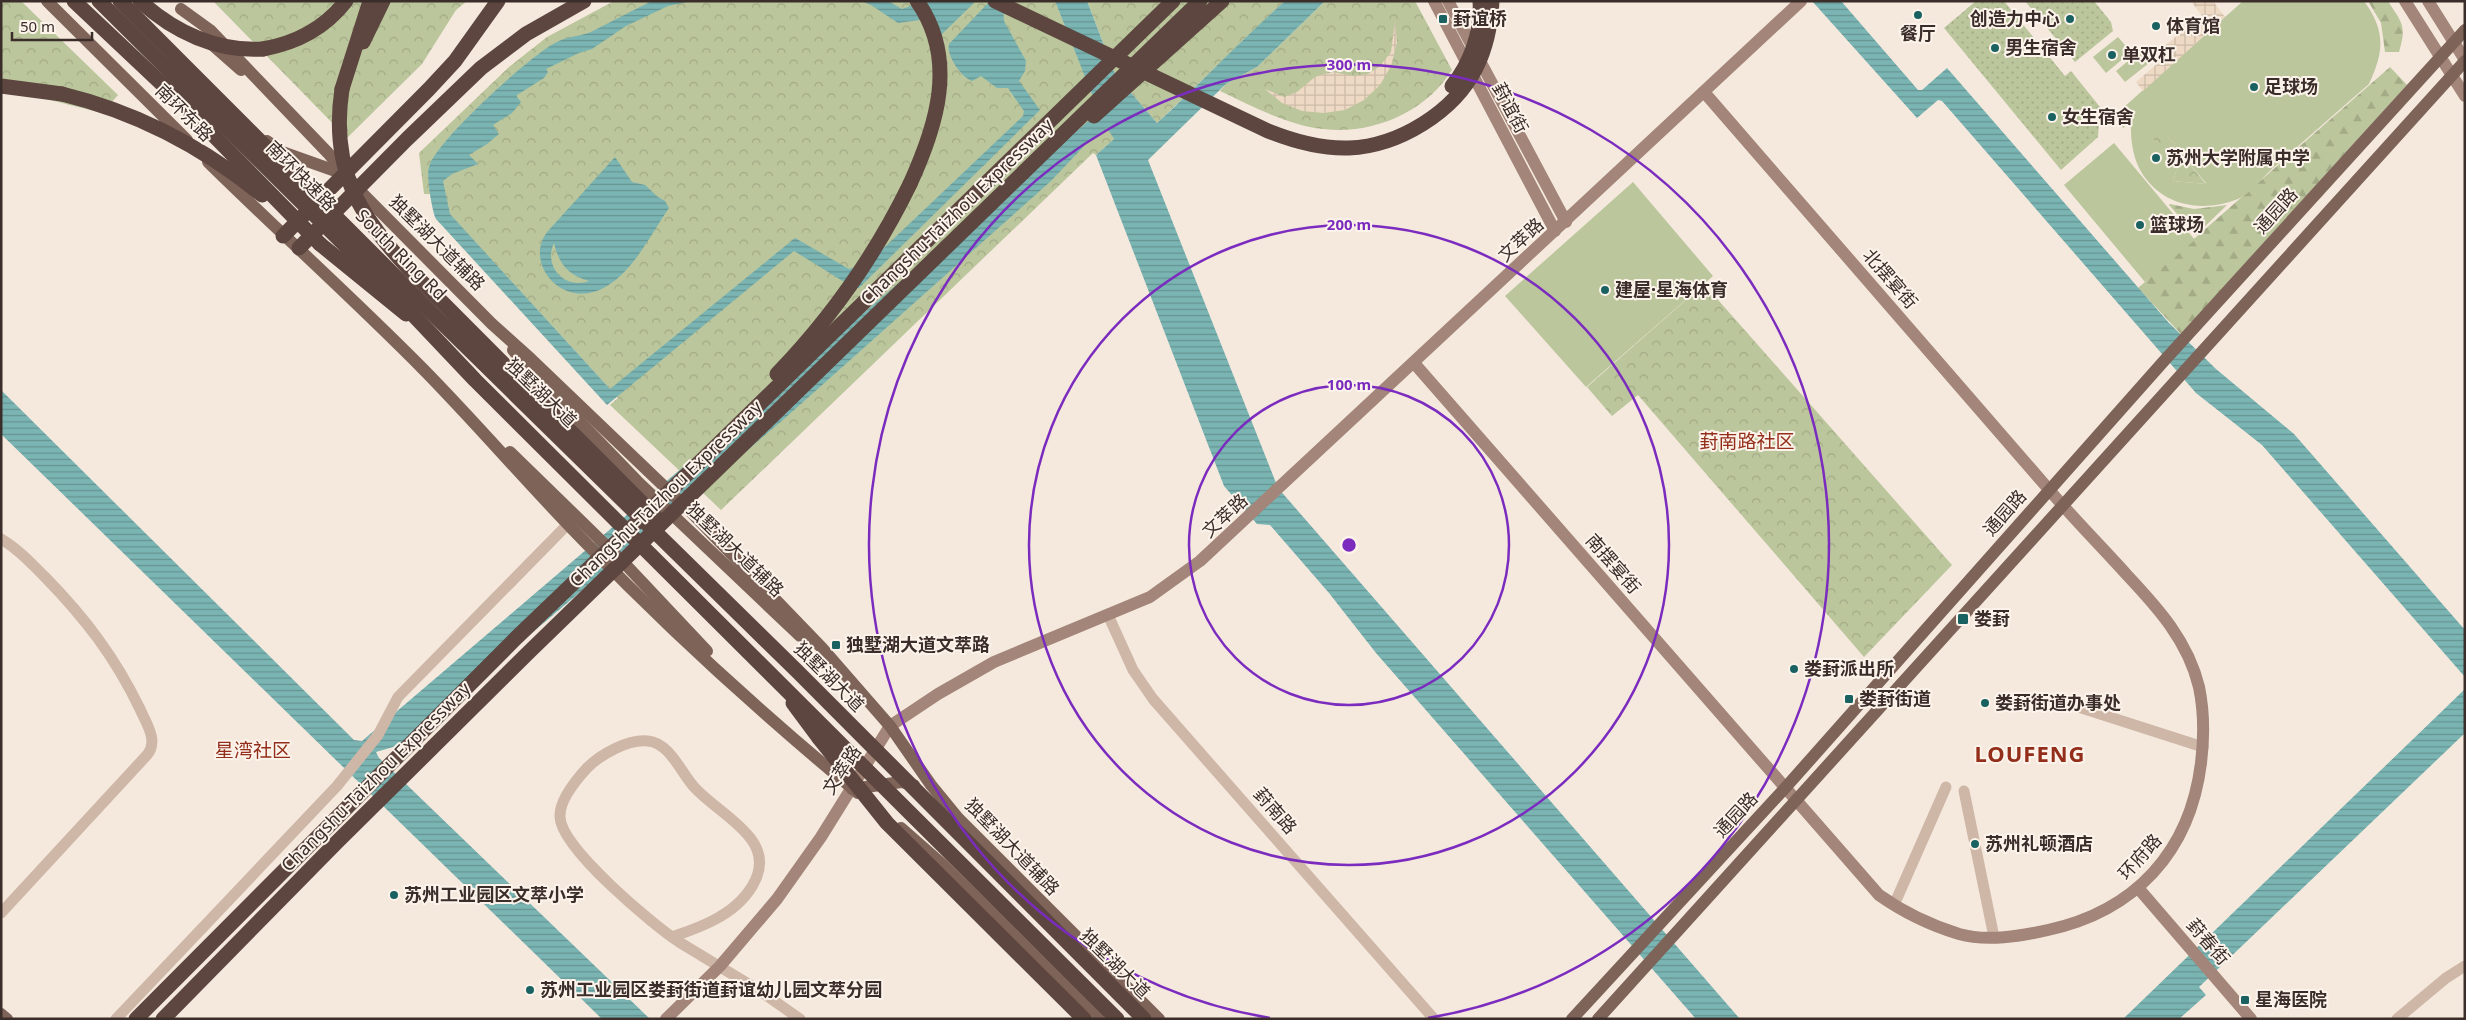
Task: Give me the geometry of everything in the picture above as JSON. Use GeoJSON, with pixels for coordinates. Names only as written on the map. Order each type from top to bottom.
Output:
{"type":"FeatureCollection","features":[{"type":"Feature","properties":{"kind":"highway"},"geometry":{"type":"LineString","coordinates":[[74,1],[179,100],[320,244]]}},
{"type":"Feature","properties":{"kind":"highway","name":"南环快速路"},"geometry":{"type":"LineString","coordinates":[[99,1],[385,285],[429,334],[475,380]]}},
{"type":"Feature","properties":{"kind":"highway","name":"South Ring Rd"},"geometry":{"type":"LineString","coordinates":[[120,1],[486,366]]}},
{"type":"Feature","properties":{"kind":"highway"},"geometry":{"type":"LineString","coordinates":[[140,1],[157,15],[196,38],[243,50],[273,47],[302,38],[327,22],[346,1]]}},
{"type":"Feature","properties":{"kind":"highway"},"geometry":{"type":"LineString","coordinates":[[370,1],[346,74],[340,113],[343,161],[354,195],[379,236],[430,290],[818,679],[903,779]]}},
{"type":"Feature","properties":{"kind":"highway"},"geometry":{"type":"LineString","coordinates":[[346,74],[383,1]]}},
{"type":"Feature","properties":{"kind":"highway"},"geometry":{"type":"LineString","coordinates":[[283,236],[455,61],[498,1]]}},
{"type":"Feature","properties":{"kind":"highway"},"geometry":{"type":"LineString","coordinates":[[299,248],[442,104],[498,53],[526,34],[584,1]]}},
{"type":"Feature","properties":{"kind":"highway"},"geometry":{"type":"LineString","coordinates":[[516,638],[594,550],[783,368],[843,297],[870,259],[886,232],[924,154],[936,116],[941,74],[939,51],[932,28],[917,1]]}},
{"type":"Feature","properties":{"kind":"highway"},"geometry":{"type":"LineString","coordinates":[[995,1],[1268,131],[1297,141],[1340,148],[1360,146],[1396,137],[1416,128],[1446,106],[1462,89],[1478,65],[1488,33],[1492,1]]}},
{"type":"Feature","properties":{"kind":"highway"},"geometry":{"type":"LineString","coordinates":[[1015,1],[1269,123],[1311,136],[1349,140],[1371,137],[1404,125],[1424,112],[1445,93],[1460,75],[1471,53],[1478,29],[1480,1]]}},
{"type":"Feature","properties":{"kind":"highway","name":"Changshu-Taizhou Expressway"},"geometry":{"type":"LineString","coordinates":[[136,1019],[516,638],[710,452],[1173,1]]}},
{"type":"Feature","properties":{"kind":"highway","name":"Changshu-Taizhou Expressway"},"geometry":{"type":"LineString","coordinates":[[164,1019],[268,911],[529,652],[1015,183],[1200,1]]}},
{"type":"Feature","properties":{"kind":"highway"},"geometry":{"type":"LineString","coordinates":[[1015,183],[1119,95],[1222,1]]}},
{"type":"Feature","properties":{"kind":"highway"},"geometry":{"type":"LineString","coordinates":[[1,86],[39,90],[86,100],[158,128],[197,149],[236,175],[429,334]]}},
{"type":"Feature","properties":{"kind":"highway","name":"独墅湖大道"},"geometry":{"type":"LineString","coordinates":[[486,366],[591,467],[1144,1019]]}},
{"type":"Feature","properties":{"kind":"highway","name":"独墅湖大道"},"geometry":{"type":"LineString","coordinates":[[475,380],[1117,1019]]}},
{"type":"Feature","properties":{"kind":"highway"},"geometry":{"type":"LineString","coordinates":[[769,672],[887,823],[1084,1019]]}},
{"type":"Feature","properties":{"kind":"main road","name":"南环东路"},"geometry":{"type":"LineString","coordinates":[[47,1],[283,236],[299,248]]}},
{"type":"Feature","properties":{"kind":"main road"},"geometry":{"type":"LineString","coordinates":[[129,1],[276,149],[344,174]]}},
{"type":"Feature","properties":{"kind":"main road","name":"葑谊街"},"geometry":{"type":"LineString","coordinates":[[1434,1],[1556,231]]}},
{"type":"Feature","properties":{"kind":"main road","name":"葑谊街"},"geometry":{"type":"LineString","coordinates":[[1448,1],[1566,222]]}},
{"type":"Feature","properties":{"kind":"main road","name":"文萃路"},"geometry":{"type":"LineString","coordinates":[[666,1019],[720,966],[777,899],[852,789],[890,726],[938,694],[994,662],[1138,603],[1163,590],[1213,551],[1801,1]]}},
{"type":"Feature","properties":{"kind":"main road"},"geometry":{"type":"LineString","coordinates":[[2405,1],[2465,96]]}},
{"type":"Feature","properties":{"kind":"main road"},"geometry":{"type":"LineString","coordinates":[[2428,1],[2465,61]]}},
{"type":"Feature","properties":{"kind":"main road"},"geometry":{"type":"LineString","coordinates":[[177,5],[210,30],[249,70],[261,86],[328,154],[357,188]]}},
{"type":"Feature","properties":{"kind":"main road","name":"通园路"},"geometry":{"type":"LineString","coordinates":[[1572,1019],[1786,787],[2048,490],[2465,30]]}},
{"type":"Feature","properties":{"kind":"main road","name":"通园路"},"geometry":{"type":"LineString","coordinates":[[1598,1019],[2465,61]]}},
{"type":"Feature","properties":{"kind":"main road","name":"北摆宴街"},"geometry":{"type":"LineString","coordinates":[[1704,92],[2048,490]]}},
{"type":"Feature","properties":{"kind":"main road","name":"独墅湖大道辅路"},"geometry":{"type":"LineString","coordinates":[[357,188],[492,324],[532,359],[691,512],[856,686],[890,726],[942,800],[1159,1019]]}},
{"type":"Feature","properties":{"kind":"main road"},"geometry":{"type":"LineString","coordinates":[[299,248],[622,569],[725,679],[852,789],[929,851],[1099,1019]]}},
{"type":"Feature","properties":{"kind":"main road","name":"独墅湖大道辅路"},"geometry":{"type":"LineString","coordinates":[[492,324],[526,366],[637,481],[818,654],[856,686]]}},
{"type":"Feature","properties":{"kind":"main road","name":"南摆宴街"},"geometry":{"type":"LineString","coordinates":[[1414,363],[1786,787]]}},
{"type":"Feature","properties":{"kind":"main road"},"geometry":{"type":"LineString","coordinates":[[426,373],[568,524],[590,538]]}},
{"type":"Feature","properties":{"kind":"main road","name":"环府路"},"geometry":{"type":"LineString","coordinates":[[1786,787],[1879,895],[1911,915],[1961,934],[1994,937],[2029,935],[2070,926],[2108,909],[2138,888],[2157,869],[2183,831],[2199,781],[2203,747],[2199,687],[2182,644],[2168,620],[2064,505],[2048,490]]}},
{"type":"Feature","properties":{"kind":"main road"},"geometry":{"type":"LineString","coordinates":[[852,789],[901,782],[922,787],[942,800]]}},
{"type":"Feature","properties":{"kind":"main road","name":"葑春街"},"geometry":{"type":"LineString","coordinates":[[2138,888],[2250,1019]]}},
{"type":"Feature","properties":{"kind":"main road"},"geometry":{"type":"LineString","coordinates":[[1,1014],[7,1019]]}},
{"type":"Feature","properties":{"kind":"street"},"geometry":{"type":"LineString","coordinates":[[116,1019],[337,786],[378,736],[398,697],[568,524]]}},
{"type":"Feature","properties":{"kind":"street"},"geometry":{"type":"LineString","coordinates":[[1,540],[45,578],[102,641],[127,683],[150,730],[153,743],[147,755],[1,912]]}},
{"type":"Feature","properties":{"kind":"street","name":"葑南路"},"geometry":{"type":"LineString","coordinates":[[1108,615],[1133,670],[1153,699],[1434,1019]]}},
{"type":"Feature","properties":{"kind":"street"},"geometry":{"type":"LineString","coordinates":[[2069,704],[2203,747]]}},
{"type":"Feature","properties":{"kind":"street"},"geometry":{"type":"LineString","coordinates":[[672,937],[714,920],[734,906],[757,878],[760,867],[759,856],[748,836],[694,788],[668,753],[656,742],[641,740],[610,752],[590,766],[566,798],[560,812],[560,821],[569,837],[611,885],[672,937],[800,1019]]}},
{"type":"Feature","properties":{"kind":"street"},"geometry":{"type":"LineString","coordinates":[[1894,905],[1946,786]]}},
{"type":"Feature","properties":{"kind":"street"},"geometry":{"type":"LineString","coordinates":[[1964,792],[1994,937]]}},
{"type":"Feature","properties":{"kind":"street"},"geometry":{"type":"LineString","coordinates":[[2397,1019],[2446,978],[2465,966]]}},
{"type":"Feature","properties":{"kind":"green space"},"geometry":{"type":"Polygon","coordinates":[[[1,1],[21,1],[118,95],[102,113],[42,98],[1,93],[1,1]]]}},
{"type":"Feature","properties":{"kind":"green space"},"geometry":{"type":"Polygon","coordinates":[[[213,1],[467,1],[456,10],[422,64],[347,138],[213,1]]]}},
{"type":"Feature","properties":{"kind":"green space"},"geometry":{"type":"Polygon","coordinates":[[[614,1],[1055,1],[1100,112],[1114,139],[1096,155],[1093,153],[721,510],[610,405],[618,398],[431,194],[424,194],[419,153],[509,67],[547,37],[614,1]]]}},
{"type":"Feature","properties":{"kind":"green space"},"geometry":{"type":"Polygon","coordinates":[[[1087,1],[1285,1],[1157,123],[1115,74],[1087,1]]]}},
{"type":"Feature","properties":{"kind":"green space"},"geometry":{"type":"Polygon","coordinates":[[[1325,1],[1415,1],[1452,70],[1428,98],[1413,109],[1379,124],[1342,130],[1310,127],[1283,119],[1220,91],[1226,84],[1257,67],[1325,1]]]}},
{"type":"Feature","properties":{"kind":"green space"},"geometry":{"type":"Polygon","coordinates":[[[1976,1],[2004,1],[2065,76],[2071,71],[2100,107],[2098,137],[2061,170],[1944,28],[1976,1]]]}},
{"type":"Feature","properties":{"kind":"green space","name":"创造力中心"},"geometry":{"type":"Polygon","coordinates":[[[2025,1],[2094,1],[2111,22],[2113,31],[2075,62],[2025,1]]]}},
{"type":"Feature","properties":{"kind":"green space"},"geometry":{"type":"Polygon","coordinates":[[[2243,1],[2364,1],[2376,22],[2379,32],[2380,52],[2369,84],[2272,169],[2251,190],[2238,199],[2219,205],[2199,206],[2180,203],[2162,194],[2146,179],[2136,162],[2132,142],[2131,121],[2123,128],[2114,116],[2243,1]],[[2154,123],[2154,154],[2161,155],[2171,150],[2175,144],[2154,123]],[[2186,160],[2177,169],[2173,181],[2206,184],[2206,183],[2186,160]]]}},
{"type":"Feature","properties":{"kind":"green space"},"geometry":{"type":"Polygon","coordinates":[[[2368,1],[2388,1],[2397,15],[2403,30],[2399,52],[2385,52],[2381,23],[2368,1]]]}},
{"type":"Feature","properties":{"kind":"green space","name":"单双杠"},"geometry":{"type":"Polygon","coordinates":[[[2118,37],[2131,52],[2106,73],[2093,57],[2118,37]]]}},
{"type":"Feature","properties":{"kind":"green space"},"geometry":{"type":"Polygon","coordinates":[[[2139,52],[2149,63],[2125,82],[2116,71],[2139,52]]]}},
{"type":"Feature","properties":{"kind":"green space"},"geometry":{"type":"Polygon","coordinates":[[[2390,67],[2407,85],[2181,334],[2138,288],[2390,67]]]}},
{"type":"Feature","properties":{"kind":"green space"},"geometry":{"type":"Polygon","coordinates":[[[2154,122],[2175,144],[2171,150],[2161,155],[2154,154],[2154,122]]]}},
{"type":"Feature","properties":{"kind":"green space"},"geometry":{"type":"Polygon","coordinates":[[[2114,143],[2195,240],[2145,282],[2064,185],[2114,143]]]}},
{"type":"Feature","properties":{"kind":"green space"},"geometry":{"type":"Polygon","coordinates":[[[2186,160],[2206,184],[2173,181],[2177,169],[2186,160]]]}},
{"type":"Feature","properties":{"kind":"green space","name":"建屋·星海体育"},"geometry":{"type":"Polygon","coordinates":[[[1633,182],[1713,276],[1586,387],[1505,296],[1633,182]]]}},
{"type":"Feature","properties":{"kind":"green space"},"geometry":{"type":"Polygon","coordinates":[[[2170,204],[2194,209],[2227,205],[2196,235],[2170,204]]]}},
{"type":"Feature","properties":{"kind":"green space"},"geometry":{"type":"Polygon","coordinates":[[[1704,284],[1952,565],[1864,657],[1638,395],[1612,416],[1587,387],[1704,284]]]}},
{"type":"Feature","properties":{"kind":"shaded area"},"geometry":{"type":"Polygon","coordinates":[[[2191,1],[2213,1],[2225,17],[2143,91],[2136,82],[2158,63],[2153,55],[2202,16],[2191,1]]]}},
{"type":"Feature","properties":{"kind":"shaded area"},"geometry":{"type":"Polygon","coordinates":[[[1395,20],[1397,43],[1391,66],[1380,85],[1364,100],[1345,110],[1324,113],[1302,111],[1282,103],[1265,89],[1284,97],[1297,92],[1315,77],[1324,74],[1333,72],[1353,76],[1368,74],[1380,66],[1391,52],[1395,20]]]}},
{"type":"Feature","properties":{"kind":"water"},"geometry":{"type":"Polygon","coordinates":[[[652,1],[692,1],[668,6],[626,26],[592,49],[579,53],[546,69],[548,72],[544,78],[517,95],[521,102],[512,113],[493,125],[499,134],[469,155],[478,164],[452,174],[443,181],[450,214],[610,389],[795,238],[849,269],[868,263],[1023,116],[1024,111],[1008,88],[997,88],[981,76],[972,81],[968,79],[955,65],[950,54],[949,44],[990,1],[1003,1],[1004,21],[1026,61],[1025,71],[1019,81],[1040,110],[859,288],[854,288],[794,251],[607,405],[436,219],[430,193],[428,171],[435,155],[465,120],[506,81],[543,51],[560,41],[591,32],[652,1]]]}},
{"type":"Feature","properties":{"kind":"water"},"geometry":{"type":"Polygon","coordinates":[[[861,1],[888,1],[902,9],[925,1],[976,1],[941,35],[920,20],[898,23],[871,5],[861,1]]]}},
{"type":"Feature","properties":{"kind":"water"},"geometry":{"type":"Polygon","coordinates":[[[1055,1],[1087,1],[1115,74],[1157,123],[1285,1],[1325,1],[1257,67],[1226,84],[1148,160],[1278,488],[1740,1019],[1696,1019],[1376,653],[1329,593],[1270,525],[1257,524],[1224,486],[1096,155],[1114,139],[1107,128],[1086,144],[1051,181],[784,419],[400,745],[376,752],[379,758],[650,1019],[602,1019],[1,434],[1,390],[354,740],[362,741],[1099,112],[1055,1]]]}},
{"type":"Feature","properties":{"kind":"water"},"geometry":{"type":"Polygon","coordinates":[[[1812,1],[1841,1],[1918,90],[1922,90],[1947,68],[2169,323],[2216,369],[2294,434],[2465,630],[2465,677],[2262,445],[2196,393],[1942,101],[1938,100],[1917,118],[1812,1]]]}},
{"type":"Feature","properties":{"kind":"water"},"geometry":{"type":"Polygon","coordinates":[[[615,157],[632,182],[645,185],[665,201],[669,208],[626,271],[607,286],[591,293],[576,293],[562,289],[551,280],[544,269],[540,256],[541,243],[548,231],[615,157]],[[554,243],[551,260],[558,274],[572,282],[589,281],[582,279],[566,268],[559,257],[554,243]]]}},
{"type":"Feature","properties":{"kind":"water"},"geometry":{"type":"Polygon","coordinates":[[[2465,689],[2465,733],[2199,987],[2206,995],[2179,1019],[2123,1019],[2465,689]]]}},
{"type":"Feature","properties":{"kind":"place","name":"餐厅"},"geometry":{"type":"Point","coordinates":[1918,15]}},
{"type":"Feature","properties":{"kind":"place","name":"葑谊桥"},"geometry":{"type":"Point","coordinates":[1443,19]}},
{"type":"Feature","properties":{"kind":"place","name":"创造力中心"},"geometry":{"type":"Point","coordinates":[2070,19]}},
{"type":"Feature","properties":{"kind":"place","name":"体育馆"},"geometry":{"type":"Point","coordinates":[2156,26]}},
{"type":"Feature","properties":{"kind":"place","name":"男生宿舍"},"geometry":{"type":"Point","coordinates":[1995,48]}},
{"type":"Feature","properties":{"kind":"place","name":"单双杠"},"geometry":{"type":"Point","coordinates":[2112,55]}},
{"type":"Feature","properties":{"kind":"place","name":"足球场"},"geometry":{"type":"Point","coordinates":[2254,87]}},
{"type":"Feature","properties":{"kind":"place","name":"女生宿舍"},"geometry":{"type":"Point","coordinates":[2052,117]}},
{"type":"Feature","properties":{"kind":"place","name":"苏州大学附属中学"},"geometry":{"type":"Point","coordinates":[2156,158]}},
{"type":"Feature","properties":{"kind":"place","name":"篮球场"},"geometry":{"type":"Point","coordinates":[2140,225]}},
{"type":"Feature","properties":{"kind":"place","name":"建屋·星海体育"},"geometry":{"type":"Point","coordinates":[1605,290]}},
{"type":"Feature","properties":{"kind":"place","name":"娄葑"},"geometry":{"type":"Point","coordinates":[1963,619]}},
{"type":"Feature","properties":{"kind":"place","name":"独墅湖大道文萃路"},"geometry":{"type":"Point","coordinates":[836,645]}},
{"type":"Feature","properties":{"kind":"place","name":"娄葑派出所"},"geometry":{"type":"Point","coordinates":[1794,669]}},
{"type":"Feature","properties":{"kind":"place","name":"娄葑街道"},"geometry":{"type":"Point","coordinates":[1849,699]}},
{"type":"Feature","properties":{"kind":"place","name":"娄葑街道办事处"},"geometry":{"type":"Point","coordinates":[1985,703]}},
{"type":"Feature","properties":{"kind":"place","name":"苏州礼顿酒店"},"geometry":{"type":"Point","coordinates":[1975,844]}},
{"type":"Feature","properties":{"kind":"place","name":"苏州工业园区文萃小学"},"geometry":{"type":"Point","coordinates":[394,895]}},
{"type":"Feature","properties":{"kind":"place","name":"苏州工业园区娄葑街道葑谊幼儿园文萃分园"},"geometry":{"type":"Point","coordinates":[530,990]}},
{"type":"Feature","properties":{"kind":"place","name":"星海医院"},"geometry":{"type":"Point","coordinates":[2245,1000]}},
{"type":"Feature","properties":{"kind":"district","name":"葑南路社区"},"geometry":{"type":"Point","coordinates":[1747,441]}},
{"type":"Feature","properties":{"kind":"district","name":"星湾社区"},"geometry":{"type":"Point","coordinates":[253,750]}},
{"type":"Feature","properties":{"kind":"district","name":"LOUFENG"},"geometry":{"type":"Point","coordinates":[2030,754]}}]}
